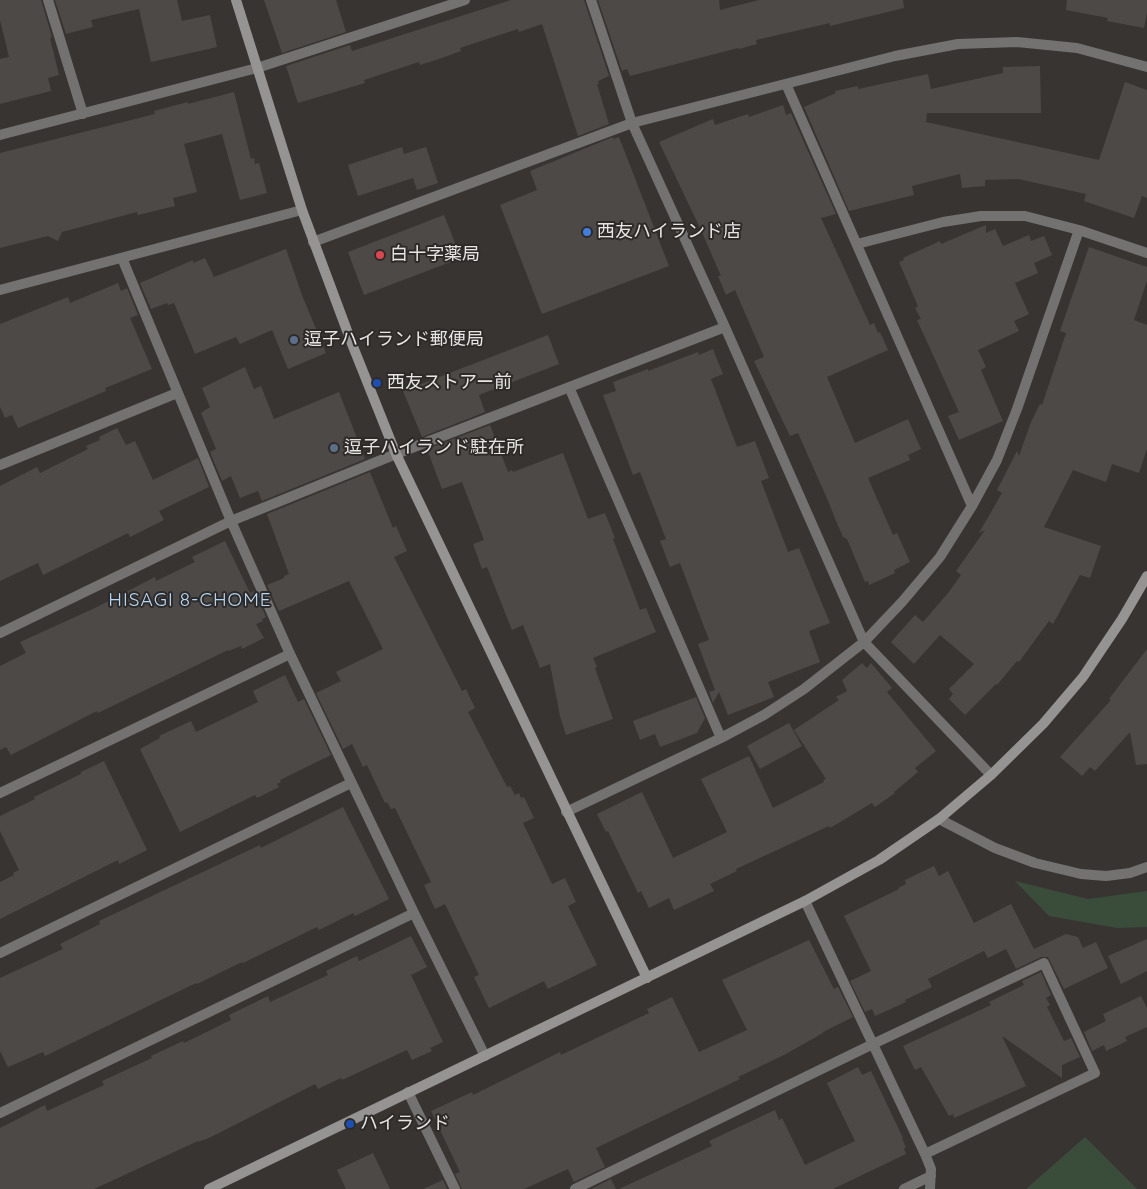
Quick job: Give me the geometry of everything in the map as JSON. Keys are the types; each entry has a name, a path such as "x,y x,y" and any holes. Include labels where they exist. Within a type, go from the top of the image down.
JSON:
{"street":[{"path":"48,0 83,114"},
{"path":"236,0 313,242 396,454 647,978"},
{"path":"0,135 257,68 431,5 465,0"},
{"path":"591,0 632,123 725,327 864,642 991,775"},
{"path":"313,242 632,123 895,56 958,44 1017,42 1077,48 1147,68"},
{"path":"786,84 972,506"},
{"path":"0,290 302,210"},
{"path":"857,244 943,222 981,216 1025,216 1079,230 1147,253"},
{"path":"566,812 721,738 764,715 804,690 864,642 902,602 940,557 972,506 997,460 1017,409 1079,230"},
{"path":"122,258 231,521 290,654 485,1056"},
{"path":"0,633 231,521 396,454 725,327"},
{"path":"568,387 721,738"},
{"path":"0,465 177,393"},
{"path":"209,1189 805,901 879,860 939,819 991,775 1043,724 1083,677 1122,619 1147,576"},
{"path":"0,793 290,654"},
{"path":"0,953 351,783"},
{"path":"939,819 995,848 1035,863 1081,874 1106,876 1130,873 1147,867"},
{"path":"805,901 925,1154 931,1169 930,1189"},
{"path":"0,1113 414,913"},
{"path":"574,1189 1044,963 1095,1073 925,1154"},
{"path":"408,1092 455,1189"},
{"path":"904,1189 931,1176"}],"green space":[{"path":"1015,881 1088,899 1147,891 1147,927 1117,928 1049,916"},
{"path":"1085,1137 1137,1189 1026,1189"}],"building":[{"path":"0,0 41,0 52,37 50,38 59,75 48,78 51,91 0,104 0,59 9,57 0,20"},
{"path":"55,0 177,0 182,21 210,15 217,47 151,62 139,9 91,20 93,27 66,34"},
{"path":"264,0 336,0 346,32 282,53"},
{"path":"511,0 584,0 609,76 598,81 599,84 597,84 609,124 578,136 542,24 519,32 518,29 460,48 461,51 439,59 420,65 419,62 364,80 365,83 298,103 286,66 350,45 352,51"},
{"path":"598,0 719,0 720,10 759,0 903,0 904,8 830,26 830,23 756,40 757,44 630,76 627,69 622,71"},
{"path":"1067,0 1147,0 1144,28 1107,21 1108,18 1066,10"},
{"path":"1040,66 1041,113 927,113 926,122 1099,160 1125,82 1147,90 1147,198 1142,196 1134,218 1084,201 1086,194 1018,179 985,180 985,186 962,188 960,174 912,186 914,195 849,211 804,107 836,93 835,91 858,86 858,89 928,74 931,89 1003,73 1003,67"},
{"path":"234,92 251,159 254,158 255,164 259,163 267,193 240,200 222,134 184,144 197,192 173,198 175,206 138,215 137,212 62,232 58,241 48,236 0,248 0,153 155,114 154,111 188,102 188,104"},
{"path":"783,105 786,115 791,113 836,214 821,218 870,325 874,323 888,350 827,377 855,443 908,419 921,449 908,455 910,460 868,478 893,535 897,533 910,562 894,570 895,573 869,585 868,581 865,582 847,539 843,537 798,433 790,436 754,361 764,357 735,290 726,295 718,276 721,276 701,230 659,142 713,119 715,125 748,114 749,117"},
{"path":"613,137 613,139 619,137 669,266 542,314 500,205 537,190 530,171"},
{"path":"402,147 404,154 426,147 438,183 417,190 413,178 358,196 348,165"},
{"path":"444,215 461,258 364,295 348,252"},
{"path":"986,225 986,233 995,229 1003,246 1029,235 1031,241 1044,236 1052,255 1034,263 1038,273 1015,283 1029,314 1014,321 1019,331 978,350 986,367 981,370 1003,421 959,440 948,416 959,412 917,320 921,319 915,308 918,306 899,262 904,260 903,258 940,241 941,244"},
{"path":"1089,247 1147,267 1147,281 1134,320 1147,325 1147,449 1139,473 1112,464 1106,482 1073,470 1044,527 1101,546 1090,578 1080,575 1053,624 1049,621 1019,662 1017,661 997,685 965,715 949,699 953,694 949,689 974,664 940,635 914,664 891,642 915,615 923,622 948,593 961,575 956,571 985,530 979,533 1002,493 997,490 1017,451 1019,456 1031,422 1040,404 1042,405 1066,333 1060,331"},
{"path":"286,249 302,295 326,353 288,369 272,330 240,344 236,337 195,354 174,303 168,305 167,303 151,309 140,283 193,260 193,263 205,258 214,277"},
{"path":"118,283 121,291 127,288 138,315 130,318 152,369 105,388 106,391 18,428 12,415 5,418 0,407 0,324 68,297 70,303"},
{"path":"548,335 559,364 479,395 485,412 422,437 403,391"},
{"path":"713,349 723,374 711,379 737,447 755,441 769,478 761,481 788,552 799,548 830,623 809,631 820,662 768,682 774,697 728,715 719,692 713,703 709,692 715,690 698,644 709,640 680,563 670,567 660,541 666,539 640,472 633,475 603,395 616,391 613,382 698,352 699,355"},
{"path":"245,367 254,389 261,386 274,419 339,392 365,459 262,501 258,491 240,498 231,476 222,481 210,452 216,449 201,413 210,407 202,388"},
{"path":"490,425 508,472 512,470 513,472 563,453 588,519 605,513 640,610 646,608 656,632 593,658 613,719 566,735 560,716 550,664 540,668 523,625 512,630 487,567 482,569 473,544 484,540 462,482 442,489 427,449"},
{"path":"117,428 126,445 135,441 153,480 198,458 209,487 159,511 164,520 130,537 128,533 43,575 38,563 0,581 0,486 37,467 40,473 88,449 86,446 100,440 99,437"},
{"path":"370,472 393,528 396,526 407,551 394,557 462,691 466,689 475,708 468,712 507,787 510,786 515,795 519,793 521,798 524,797 534,818 523,823 552,884 565,878 576,902 568,906 597,965 548,989 544,981 489,1008 474,977 479,975 445,904 435,909 424,885 431,882 395,808 391,809 387,802 385,803 367,765 363,767 352,744 343,749 316,693 341,681 336,672 383,649 349,581 279,611 267,585 289,574 267,514"},
{"path":"225,541 250,593 254,591 266,617 262,619 263,621 256,624 264,638 242,649 241,646 228,650 98,713 97,711 11,755 6,747 0,750 0,666 26,653 20,642 95,608 155,577 156,581 195,562 192,557"},
{"path":"1147,649 1147,764 1136,765 1130,732 1095,771 1090,767 1082,776 1060,757 1111,700 1109,699"},
{"path":"862,663 867,668 871,663 892,688 887,692 936,751 915,768 918,772 895,793 875,807 872,803 830,828 829,826 736,869 737,871 710,884 714,891 674,910 669,898 649,908 641,891 638,893 608,831 606,832 597,814 642,792 673,858 727,832 701,779 749,756 773,808 824,782 823,780 826,779 794,730 839,700 836,697 847,691 842,680"},
{"path":"285,675 298,702 304,699 331,755 280,780 281,782 277,784 279,787 257,798 255,795 180,832 140,749 160,738 159,736 191,721 196,732 258,702 253,691"},
{"path":"696,697 705,718 697,733 660,747 655,734 640,740 633,721"},
{"path":"789,723 802,746 760,769 747,746"},
{"path":"104,761 147,850 119,864 118,860 0,919 0,882 14,875 13,873 19,870 0,831 0,816"},
{"path":"343,807 389,899 355,916 353,913 319,930 317,927 45,1056 43,1052 8,1067 0,1051 0,978 63,949 60,944 100,924 99,921 260,845 261,848"},
{"path":"934,866 939,876 948,871 974,923 1011,904 1034,949 1066,934 1078,937 1083,948 1096,942 1108,968 1064,989 1048,957 1041,957 1016,969 1006,949 988,958 984,951 928,979 932,987 905,1000 906,1002 875,1016 872,1009 865,1012 850,981 871,971 844,916 899,889 906,884 905,880"},
{"path":"411,936 427,967 411,975 443,1042 430,1048 432,1051 412,1060 407,1050 318,1089 315,1084 209,1138 198,1141 94,1189 0,1189 0,1128 45,1105 47,1111 104,1085 102,1081 152,1058 151,1056 183,1041 184,1043 231,1020 229,1015 268,996 270,1002 328,975 326,971 357,956 359,961"},
{"path":"1147,939 1147,971 1121,984 1108,956"},
{"path":"809,940 834,989 838,987 853,1017 784,1055 738,1077 740,1079 596,1148 605,1167 574,1182 568,1169 524,1189 462,1189 455,1174 460,1172 431,1111 472,1092 473,1095 560,1052 561,1055 649,1013 647,1009 672,997 699,1052 747,1030 722,980"},
{"path":"1041,972 1051,995 1046,998 1050,1005 1047,1007 1064,1041 1071,1038 1080,1057 1062,1065 1062,1078 1002,1036 1026,1086 954,1118 953,1114 949,1116 921,1067 915,1070 903,1046 991,1005 989,1002 1024,985 1022,981"},
{"path":"1141,996 1147,1008 1147,1027 1125,1037 1127,1041 1106,1051 1104,1045 1092,1051 1084,1032 1106,1021 1103,1014"},
{"path":"858,1067 862,1075 871,1071 903,1138 906,1154 833,1189 619,1189 712,1146 709,1141 775,1110 779,1120 782,1118 805,1165 855,1141 827,1083"},
{"path":"373,1153 390,1189 346,1189 337,1170"},
{"path":"611,1179 616,1189 591,1189"},
{"path":"443,1180 447,1189 423,1189"}],"place":[{"name":"西友ハイランド店","path":"587,232"},
{"name":"白十字薬局","path":"380,255"},
{"name":"逗子ハイランド郵便局","path":"294,340"},
{"name":"西友ストアー前","path":"377,383"},
{"name":"逗子ハイランド駐在所","path":"334,448"},
{"name":"ハイランド","path":"350,1124"}],"district":[{"name":"HISAGI 8-CHOME","path":"190,600"}]}
